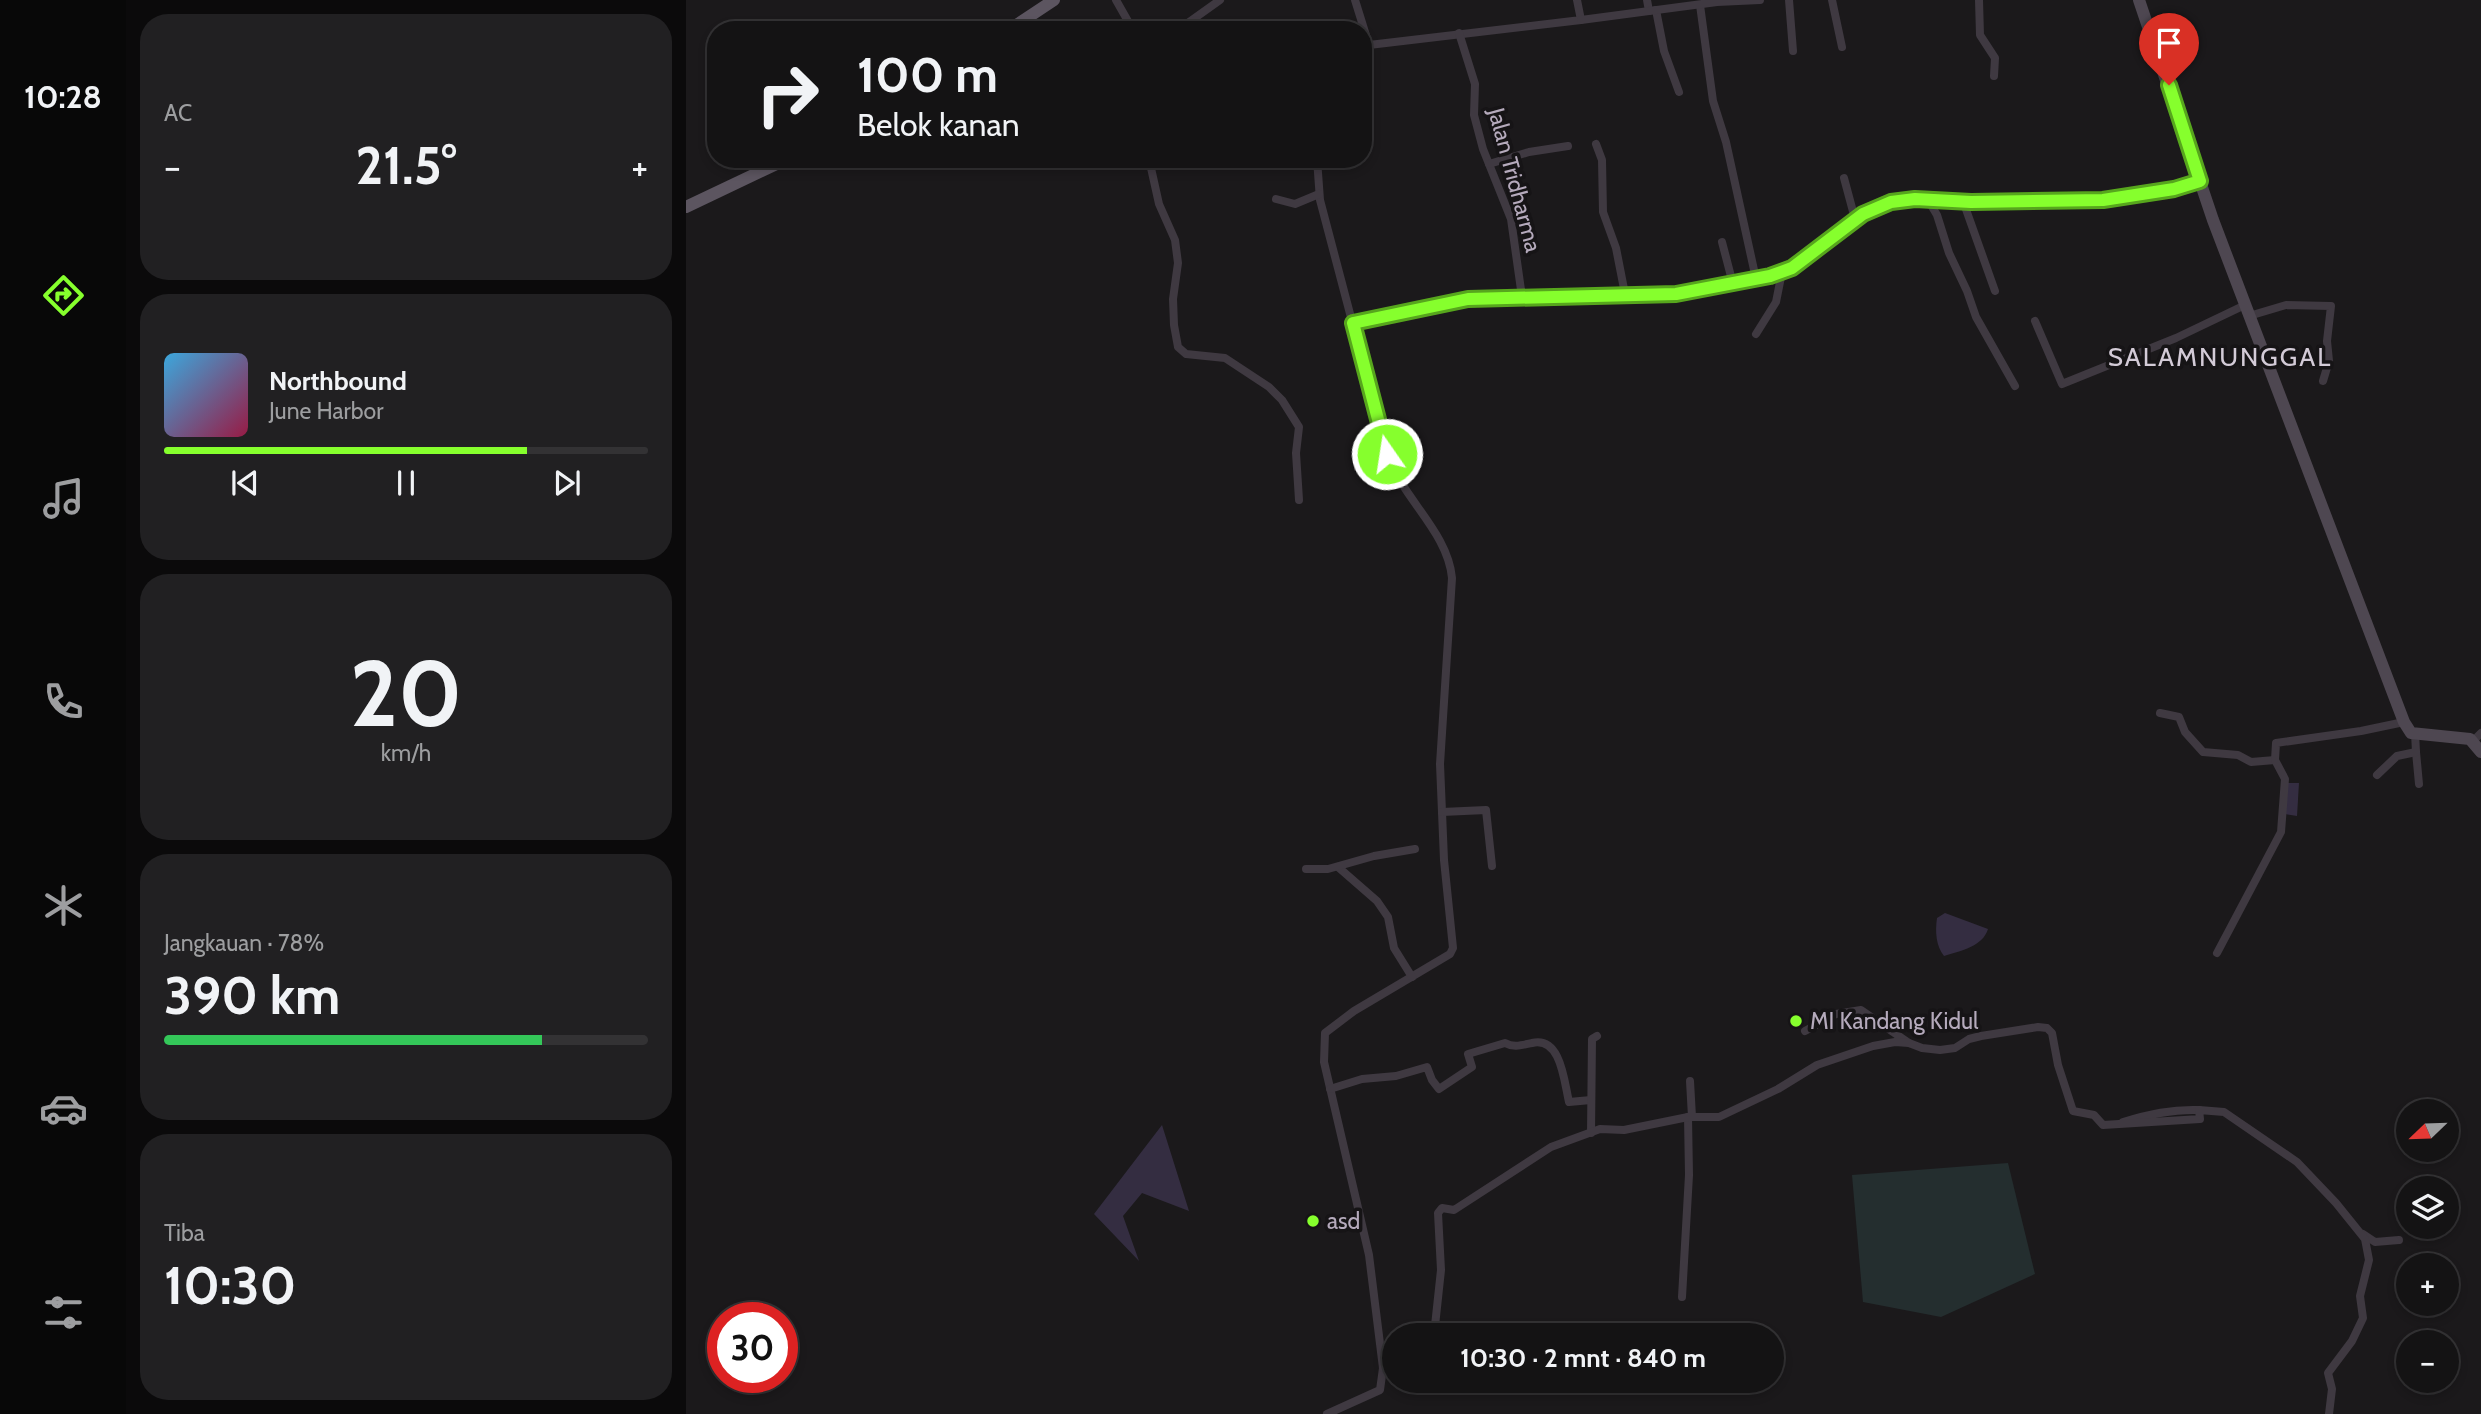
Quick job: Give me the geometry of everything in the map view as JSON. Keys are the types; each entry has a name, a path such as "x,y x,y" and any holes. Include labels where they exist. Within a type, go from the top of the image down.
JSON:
{"main road":[{"path":"1022,21 1054,0"},
{"path":"686,207 768,168"}],"street":[{"path":"1116,0 1128,21"},
{"path":"1191,21 1220,0"},
{"path":"1355,0 1360,21"},
{"path":"1577,0 1581,20"},
{"path":"1647,0 1679,92"},
{"path":"1372,45 1760,0"},
{"path":"1789,0 1793,51"},
{"path":"1832,0 1842,47"},
{"path":"1979,0 1980,35 1995,58 1994,76"},
{"path":"2139,0 2247,310 2404,722 2409,731 2415,733 2465,738 2478,742"},
{"path":"1700,5 1713,101 1727,142 1756,279"},
{"name":"Jalan Tridharma","path":"1459,33 1475,84 1474,115 1489,164 1511,219 1522,297"},
{"path":"1596,144 1602,160 1603,212 1614,243 1625,294"},
{"path":"1489,164 1530,152 1568,146"},
{"path":"1151,168 1158,204 1175,240 1178,263 1173,299 1178,347 1186,354 1225,358 1269,387 1282,400 1298,428 1296,453 1299,500"},
{"path":"1318,168 1319,194 1392,468 1444,547 1451,567 1441,753 1444,860 1453,948 1450,954 1354,1011 1325,1033 1324,1062 1369,1255 1382,1360"},
{"path":"1844,178 1855,219"},
{"path":"1353,323 1445,302 1522,297 1676,294 1756,279 1782,272 1799,263 1855,219 1884,204 1903,200 2103,200 2174,189 2200,181"},
{"path":"1276,199 1295,204 1319,194"},
{"path":"1927,200 1937,215 1948,253 1967,291 1976,317 2015,386"},
{"path":"1963,201 1995,291"},
{"path":"1722,242 1733,284"},
{"path":"1756,334 1776,302 1782,272"},
{"path":"2035,321 2062,384 2247,310 2286,305 2331,306 2327,341 2329,361 2323,381"},
{"path":"2160,713 2179,717 2185,732 2203,752 2238,755 2251,762 2275,760"},
{"path":"2217,953 2281,832 2285,779 2275,760 2277,742 2361,731 2404,722"},
{"path":"2415,733 2419,783"},
{"path":"2378,775 2397,756 2416,752"},
{"path":"1442,813 1486,810 1492,866"},
{"path":"1306,869 1338,867 1374,856 1415,849"},
{"path":"1338,867 1377,901 1388,917 1394,948 1412,977"},
{"path":"1805,1031 1836,1014 1861,1010 1909,1043 1940,1050 1955,1048 1981,1035 2047,1028 2052,1032 2058,1065 2073,1111 2094,1115 2103,1125 2200,1119 2199,1110 2224,1112 2297,1162 2360,1232 2368,1247 2369,1260 2360,1296 2363,1318 2353,1341 2328,1373 2332,1389 2329,1414"},
{"path":"1591,1133 1592,1039 1597,1036"},
{"path":"1330,1089 1362,1079 1396,1076 1427,1067 1438,1089 1472,1067 1468,1054 1505,1043 1511,1047 1539,1041 1547,1043 1558,1057 1569,1102 1591,1100"},
{"path":"1435,1323 1441,1270 1438,1213 1442,1208 1454,1210 1551,1147 1600,1129 1637,1128 1690,1117 1713,1118 1730,1113 1830,1060 1873,1046 1895,1042 1909,1043"},
{"path":"1682,1297 1689,1175 1689,1082"},
{"path":"2360,1232 2375,1242 2399,1240"},
{"path":"1327,1414 1380,1390 1382,1375"}],"shaded area":[{"path":"2288,783 2299,783 2297,816 2285,814"},
{"path":"1945,913 1988,929 1981,940 1970,947 1944,956 1938,943 1936,928 1937,918"},
{"path":"1162,1125 1189,1211 1142,1193 1123,1216 1139,1261 1094,1214"},
{"path":"2008,1163 2035,1274 1941,1317 1863,1302 1852,1175"}],"place":[{"name":"MI Kandang Kidul","path":"1796,1021"},
{"name":"asd","path":"1313,1221"}],"district":[{"name":"SALAMNUNGGAL","path":"2220,357"}],"route":[{"path":"1387,454 1353,323 1468,299 1676,294 1770,276 1792,268 1851,222 1876,207 1891,202 1915,199 1971,202 2103,200 2174,189 2200,181 2169,85"}]}
